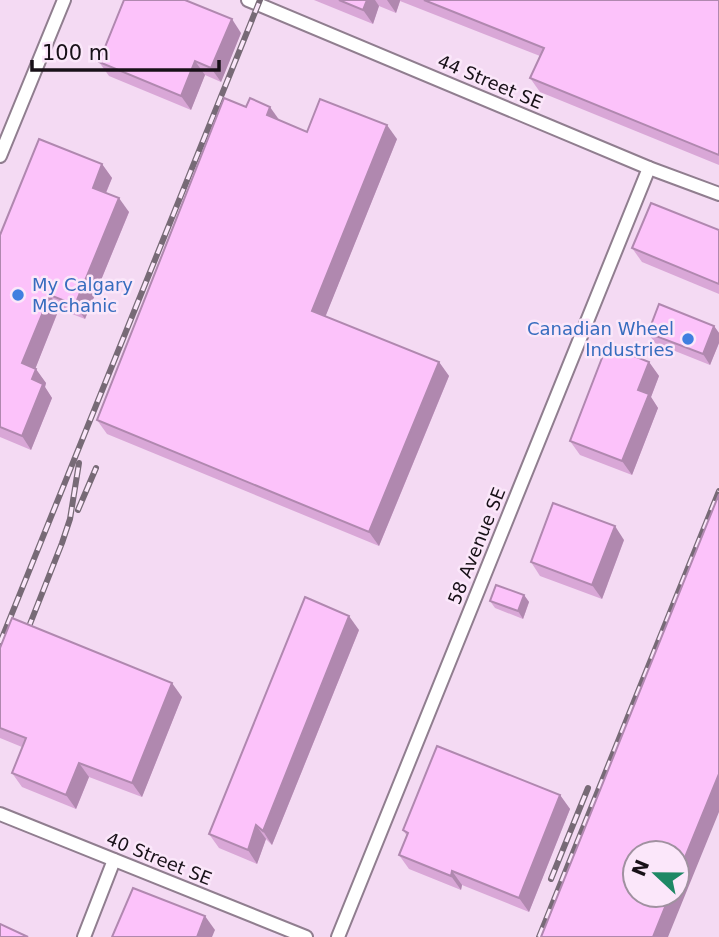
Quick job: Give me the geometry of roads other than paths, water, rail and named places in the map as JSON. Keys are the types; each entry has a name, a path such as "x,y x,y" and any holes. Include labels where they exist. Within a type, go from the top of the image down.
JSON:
{"street":[{"path":"0,156 64,0"},
{"name":"44 Street SE","path":"248,0 649,168 719,194"},
{"name":"58 Avenue SE","path":"338,937 649,168"},
{"name":"40 Street SE","path":"0,814 306,937"},
{"path":"84,937 114,860"}],"railway":[{"path":"0,643 260,0"},
{"path":"28,629 70,519 79,463"},
{"path":"78,510 96,468"},
{"path":"539,937 719,491"},
{"path":"551,879 588,788"}],"place":[{"name":"My Calgary Mechanic","path":"18,295"},
{"name":"Canadian Wheel Industries","path":"688,339"}]}
